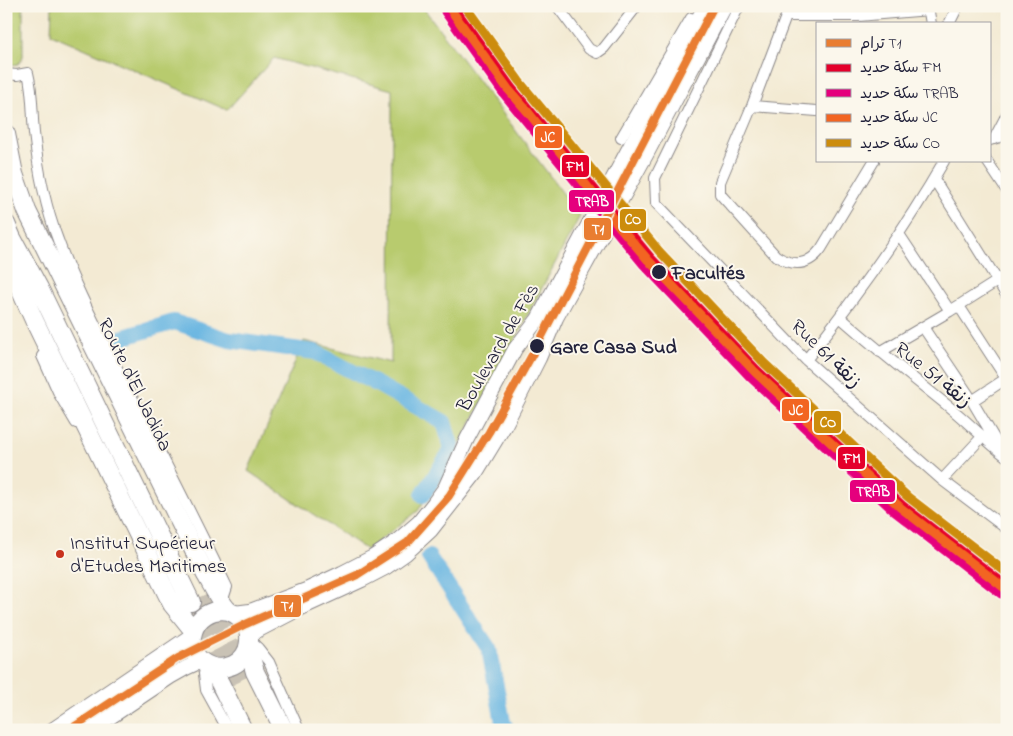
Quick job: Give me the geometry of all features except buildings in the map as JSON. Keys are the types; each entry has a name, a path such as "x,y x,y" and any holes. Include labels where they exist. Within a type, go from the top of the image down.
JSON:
{"highway":[{"name":"Route d'El Jadida","path":"6,134 14,174 27,211 206,575 216,605"},
{"name":"Route d'El Jadida","path":"6,185 27,233 216,605"},
{"name":"Route d'El Jadida","path":"6,224 39,288 216,605 246,624 255,672 284,730"},
{"path":"6,258 34,320 167,594 192,633"},
{"path":"39,288 51,328 69,373 157,547 165,568 167,594"},
{"path":"216,605 218,610 207,613 198,620 192,633 192,642 194,650 220,683 243,730"},
{"path":"206,664 215,668 226,668 236,664 244,656 249,641"},
{"path":"254,730 240,681 273,730"}],"street":[{"path":"558,6 589,49 597,53 604,48 637,6"},
{"path":"621,138 700,6"},
{"name":"Boulevard de Fès","path":"216,605 250,611 306,590 373,558 397,541 418,522 434,503 445,488 467,439 515,350 538,318 705,6"},
{"name":"Boulevard de Fès","path":"249,641 299,609 385,568 431,530 466,486 489,453 509,417 539,358 556,318 656,137 725,6"},
{"name":"Rue 61 زنقة","path":"739,6 655,178 656,203 806,360 942,480 1007,529"},
{"path":"949,22 958,6"},
{"path":"873,162 821,249 804,263 794,264 785,262 776,256 720,194 720,182 789,11 858,16 928,8 930,22"},
{"path":"6,74 28,73 31,82 38,164 58,241 84,303 203,536 227,587 216,605"},
{"path":"752,106 816,111"},
{"path":"991,140 1007,114"},
{"path":"991,140 1007,135"},
{"path":"806,360 840,317 899,234 943,162"},
{"path":"988,162 1007,191"},
{"path":"934,179 1007,296"},
{"path":"899,234 1006,379 972,401"},
{"path":"6,273 60,396 80,429 104,462"},
{"path":"880,352 1007,275"},
{"name":"Rue 51 زنقة","path":"840,317 1005,455"},
{"path":"923,327 1005,455"},
{"path":"942,480 982,437"},
{"path":"52,730 192,633"},
{"path":"249,641 258,648 269,662 300,730"},
{"path":"91,730 170,677 186,668 206,664 204,674 206,690 228,730"}],"green space":[{"path":"6,6 23,6 23,56 19,63 14,65 6,62"},
{"path":"52,6 422,6 580,216 459,446 418,511 367,550 248,471 304,341 391,363 392,90 274,58 227,110 51,34"}],"waterway":[{"path":"121,338 174,322 229,340 315,352 444,422 452,449 423,495"},
{"path":"429,557 489,649 503,722 507,730"}],"tunnel":[{"path":"206,594 247,677"},
{"path":"191,602 233,685"}],"tram line":[{"name":"T1","path":"69,730 178,658 246,624 357,575 408,542 449,496 489,432 537,346 714,6"}],"rail line":[{"name":"JC","path":"448,6 508,89 619,226 648,260 755,372 901,508 1007,590"},
{"name":"FM","path":"453,6 511,87 651,258 757,370 902,505 1007,586"},
{"name":"CO","path":"465,6 519,81 659,251 764,363 908,497 1007,573"},
{"name":"TRAB","path":"445,12 503,93 643,264 750,377 895,512 1001,594"}],"place":[{"name":"Facultés","path":"659,272"},
{"name":"Gare Casa Sud","path":"537,346"},
{"name":"Institut Supérieur d'Etudes Maritimes","path":"60,554"}]}
